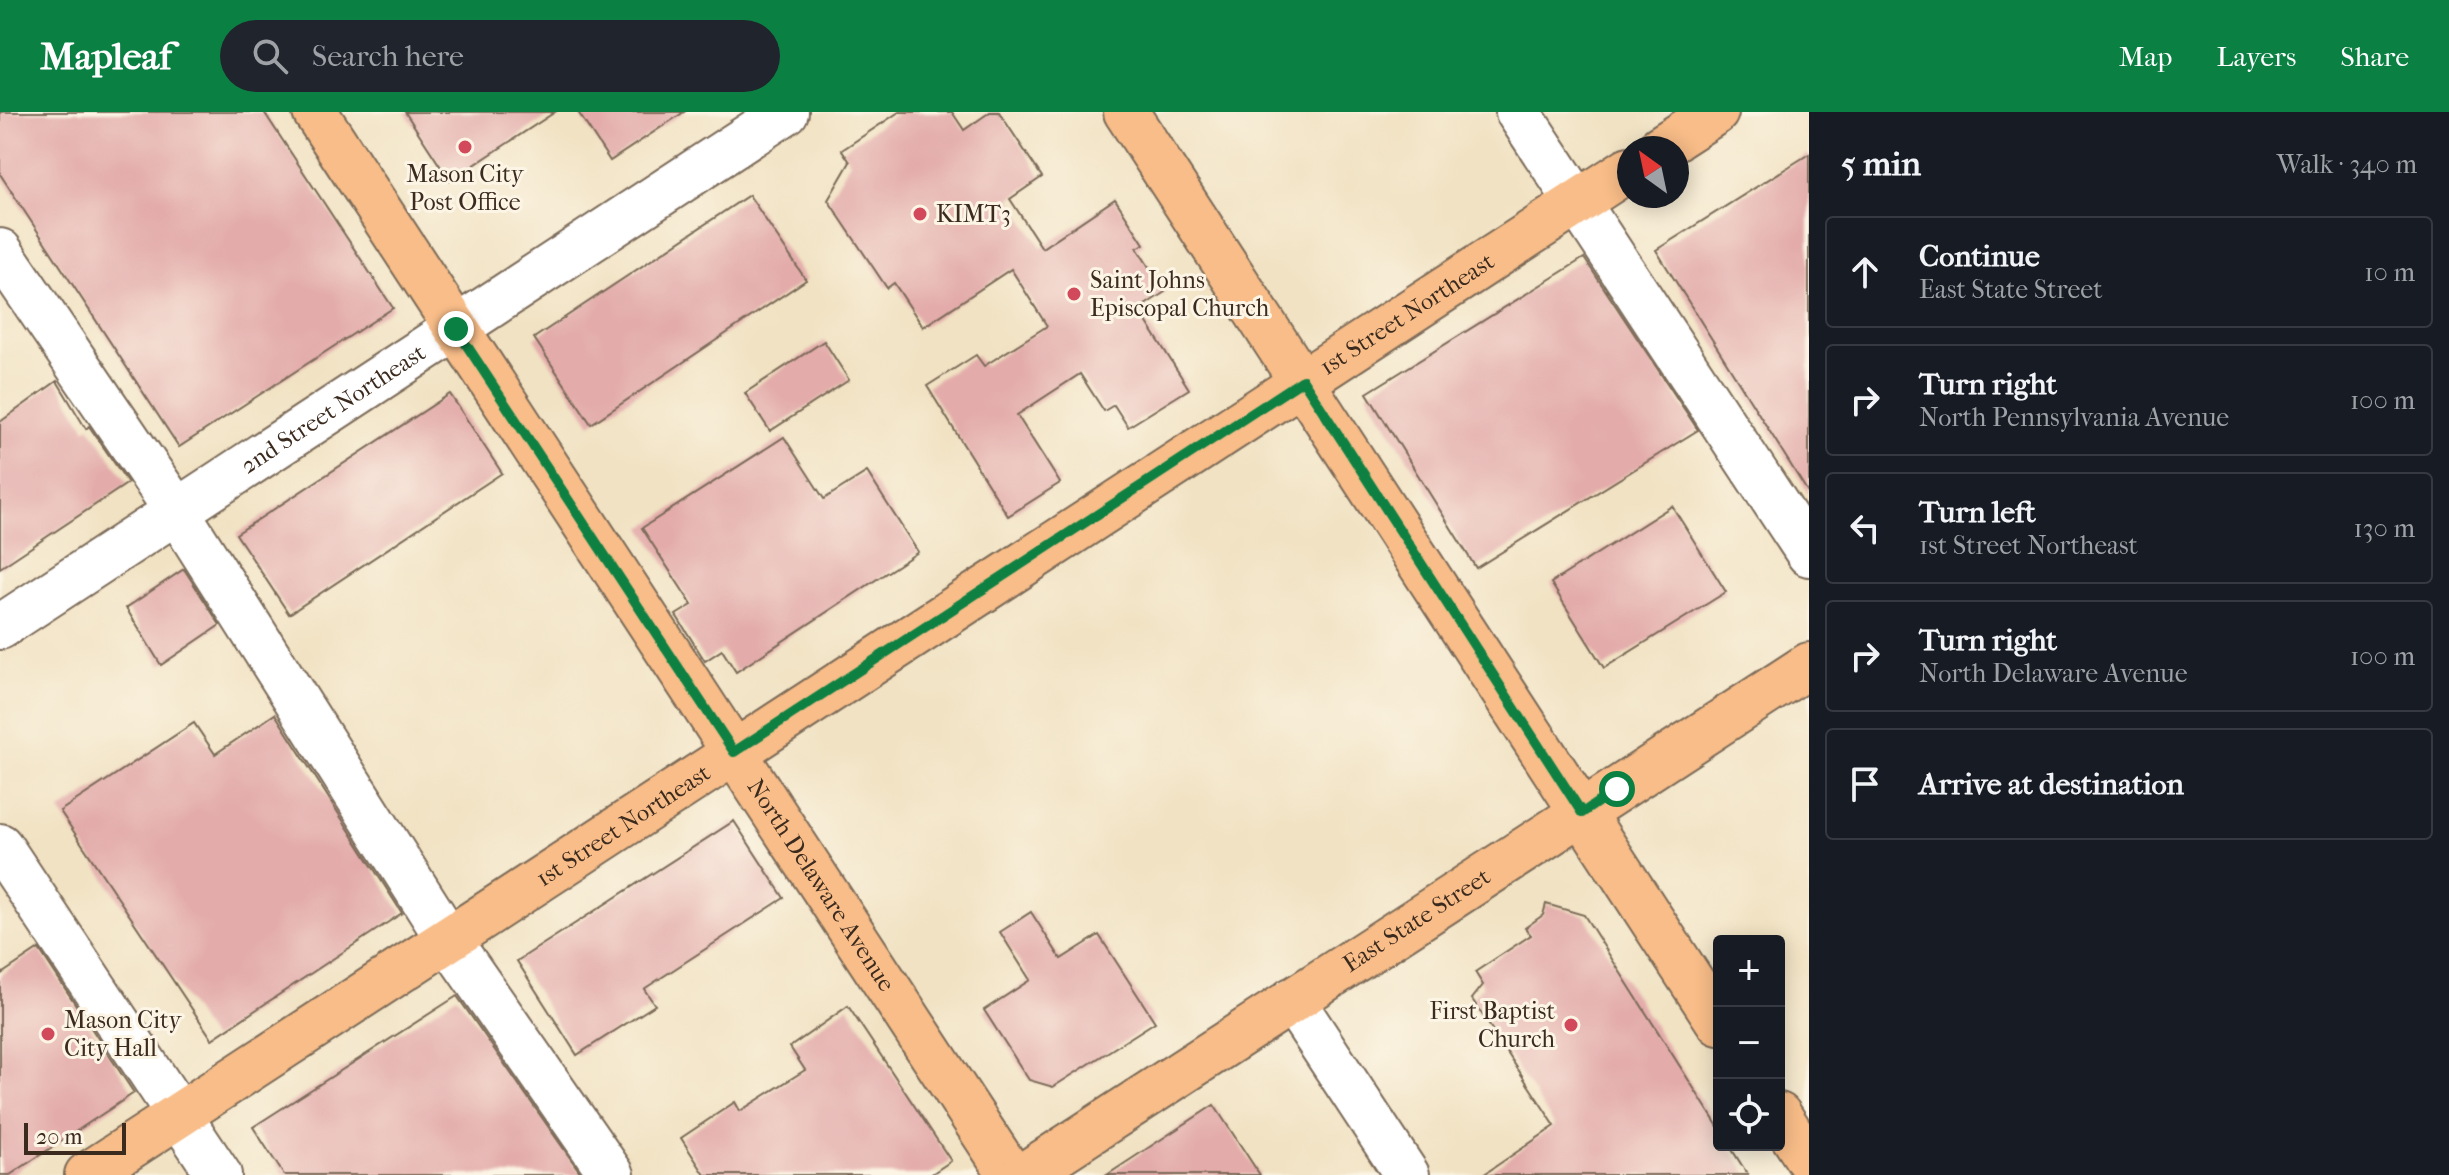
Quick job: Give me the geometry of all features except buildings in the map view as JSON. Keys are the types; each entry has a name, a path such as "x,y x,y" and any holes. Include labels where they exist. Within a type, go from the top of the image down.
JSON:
{"main road":[{"name":"North Delaware Avenue","path":"315,112 1011,1175"},
{"path":"1126,112 1713,1014"},
{"path":"1679,136 1716,112"},
{"name":"1st Street Northeast","path":"110,1169 178,1115 1617,177"},
{"name":"East State Street","path":"1024,1175 1809,665"},
{"path":"1785,1124 1809,1161"}],"street":[{"name":"2nd Street Northeast","path":"0,627 786,112"},
{"path":"1518,112 1809,554"},
{"path":"0,251 176,510 448,939 612,1175"},
{"path":"0,846 219,1175"},
{"path":"1292,1000 1407,1175"}],"place":[{"name":"Mason City Post Office","path":"465,147"},
{"name":"KIMT3","path":"920,214"},
{"name":"Saint Johns Episcopal Church","path":"1074,294"},
{"name":"First Baptist Church","path":"1571,1025"},
{"name":"Mason City City Hall","path":"48,1034"}],"route":[{"path":"456,329 734,752 1303,380 1582,813 1617,789"}]}
